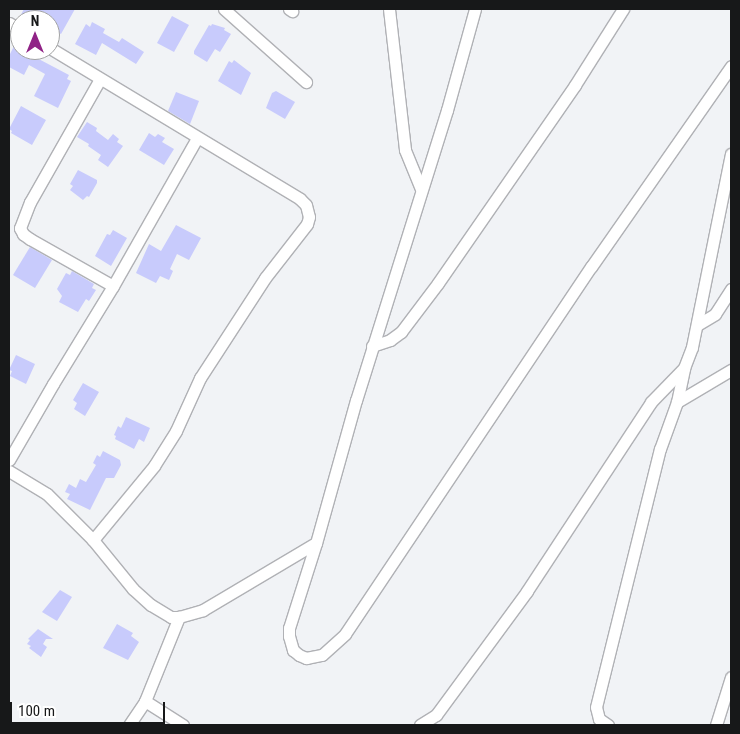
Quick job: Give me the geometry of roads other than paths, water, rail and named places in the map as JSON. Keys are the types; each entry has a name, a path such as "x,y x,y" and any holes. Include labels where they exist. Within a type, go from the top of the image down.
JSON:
{"street":[{"path":"224,9 306,82"},
{"path":"389,9 405,150 421,189"},
{"path":"475,9 446,110 372,346 338,460 316,543 289,628 293,650 306,658 322,655 345,634 591,267 731,66"},
{"path":"372,346 390,340 401,332 438,283 575,84 623,9"},
{"path":"60,54 300,199 306,205 309,217 307,224 265,278 200,378 176,431 154,466 93,540"},
{"path":"100,79 25,210 20,228 23,234 30,239 113,286"},
{"path":"9,460 113,286 197,138"},
{"path":"608,725 599,719 596,707 636,555 660,449 677,402 684,368 697,325 731,154"},
{"path":"697,325 704,323 715,314 731,289"},
{"path":"420,725 436,715 528,591 651,402 684,368"},
{"path":"677,402 731,370"},
{"path":"9,471 47,494 93,540 133,589 163,613 180,617 203,610 229,596 271,568 316,543"},
{"path":"129,725 145,701 180,617"},
{"path":"716,725 731,677"},
{"path":"145,701 183,725"}]}
